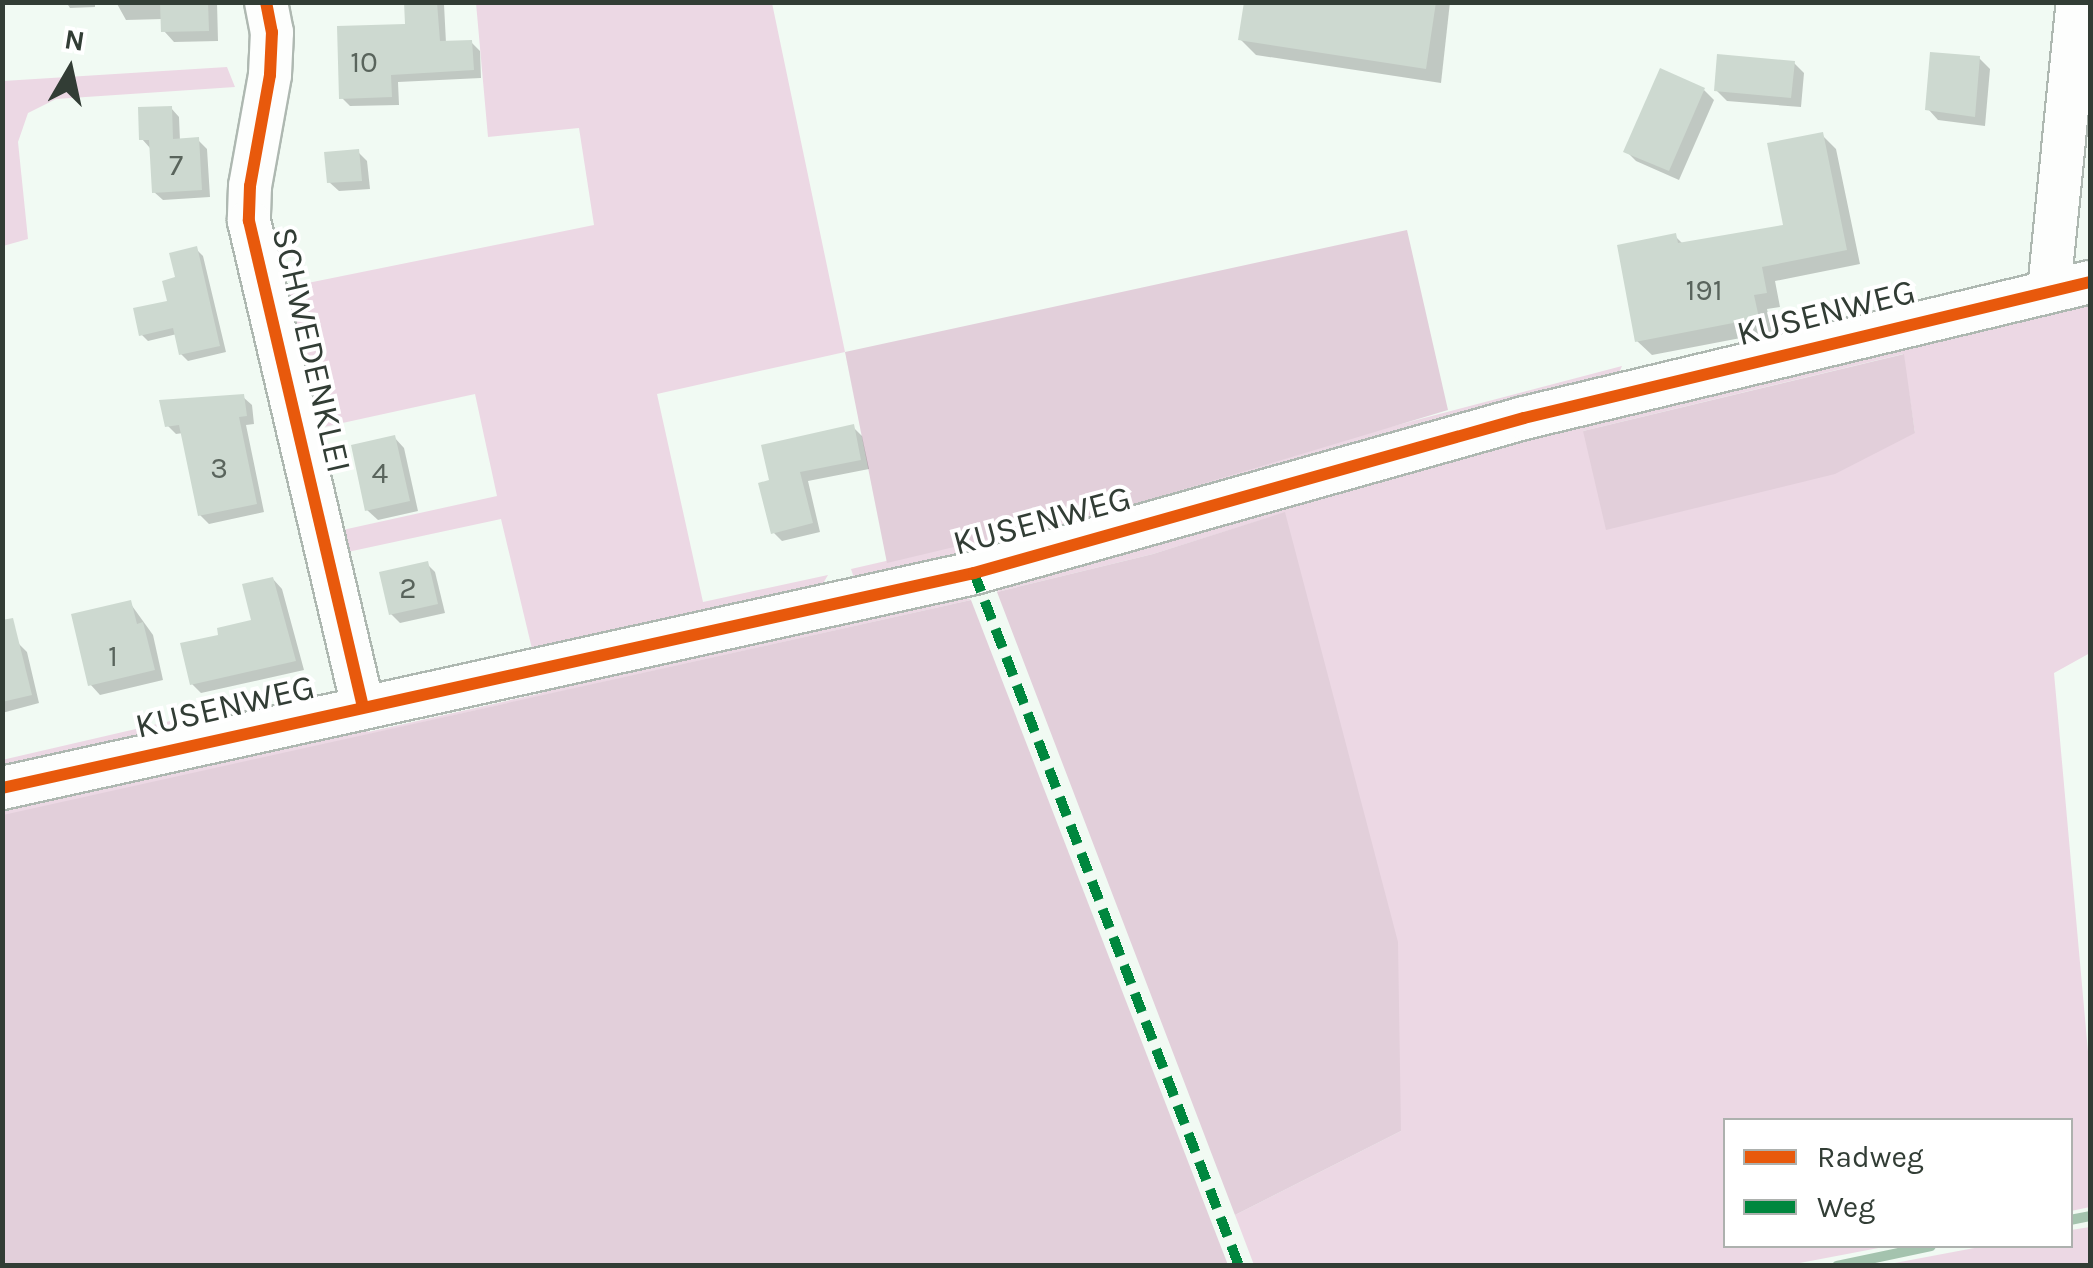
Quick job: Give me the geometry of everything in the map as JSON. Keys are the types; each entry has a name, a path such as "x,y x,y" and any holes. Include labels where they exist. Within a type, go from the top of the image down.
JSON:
{"street":[{"name":"SCHWEDENKLEI","path":"266,2 272,32 270,74 250,186 249,220 363,707"},
{"path":"2070,286 2078,2"},
{"name":"KUSENWEG","path":"2,788 974,573 1524,418 2070,286"}],"shaded area":[{"path":"476,3 772,3 845,352 657,394 703,602 828,575 818,592 533,653 501,519 343,553 338,531 497,496 475,394 315,429 283,288 594,225 579,128 488,137"},
{"path":"227,67 235,87 56,99 28,113 18,142 28,239 3,246 3,81"},
{"path":"1407,230 1448,410 1139,503 887,563 845,352"},
{"path":"2090,297 2090,653 2054,673 2090,1074 2090,1207 2073,1211 2073,1118 1723,1118 1723,1248 1878,1248 1784,1266 1254,1265 1235,1215 1401,1131 1284,513 1153,554 997,592 1000,585 1415,463","holes":["1903,354 1915,433 1583,432"]},
{"path":"1904,354 1915,433 1835,474 1606,530 1583,431"},
{"path":"1622,366 1616,380 1002,549 854,578 851,569 1139,503 1367,433"},
{"path":"1285,512 1398,942 1401,1131 1235,1215 997,592 1153,554"},
{"path":"965,595 971,600 3,816 2,803 365,724 368,732 542,693 540,681"},
{"path":"971,600 1228,1265 3,1265 3,815"},
{"path":"179,719 172,735 3,774 2,760"},
{"path":"2090,1227 2090,1265 1884,1265 1974,1248 2073,1248 2073,1230"}],"building":[{"path":"160,2 208,2 209,31 161,32"},
{"path":"404,2 437,2 440,41 472,40 474,70 391,75 392,97 339,99 337,26 405,24"},
{"path":"1244,2 1436,2 1426,69 1238,40"},
{"path":"1930,52 1980,56 1975,117 1925,110"},
{"path":"1717,54 1795,61 1791,98 1714,91"},
{"path":"1660,68 1705,88 1669,171 1623,152"},
{"path":"172,106 173,139 199,137 202,190 152,193 149,140 139,140 138,107"},
{"path":"1823,132 1847,250 1762,267 1767,293 1754,295 1759,318 1635,342 1617,245 1676,233 1678,243 1783,225 1767,143"},
{"path":"359,149 362,181 327,183 324,152"},
{"path":"197,246 220,346 179,355 173,328 139,336 133,308 167,301 162,281 175,277 169,253"},
{"path":"244,394 247,416 239,417 257,504 198,516 179,425 165,427 159,400"},
{"path":"854,424 861,460 800,472 813,523 771,534 758,483 769,480 761,445"},
{"path":"395,435 410,501 365,511 351,445"},
{"path":"428,561 438,604 389,615 379,572"},
{"path":"273,577 296,661 190,685 180,643 218,635 217,628 251,620 242,584"},
{"path":"131,600 137,624 143,622 155,670 88,686 71,614"},
{"path":"13,618 32,695 2,702 2,620"}],"waterway":[{"path":"2073,1219 2090,1216"},
{"path":"1837,1266 1922,1248"}],"marked path":[{"path":"974,573 1239,1266"}],"cycle path":[{"path":"266,2 272,32 270,75 250,186 249,221 363,707"},
{"path":"2,788 974,573 1524,418 2090,282"}]}
